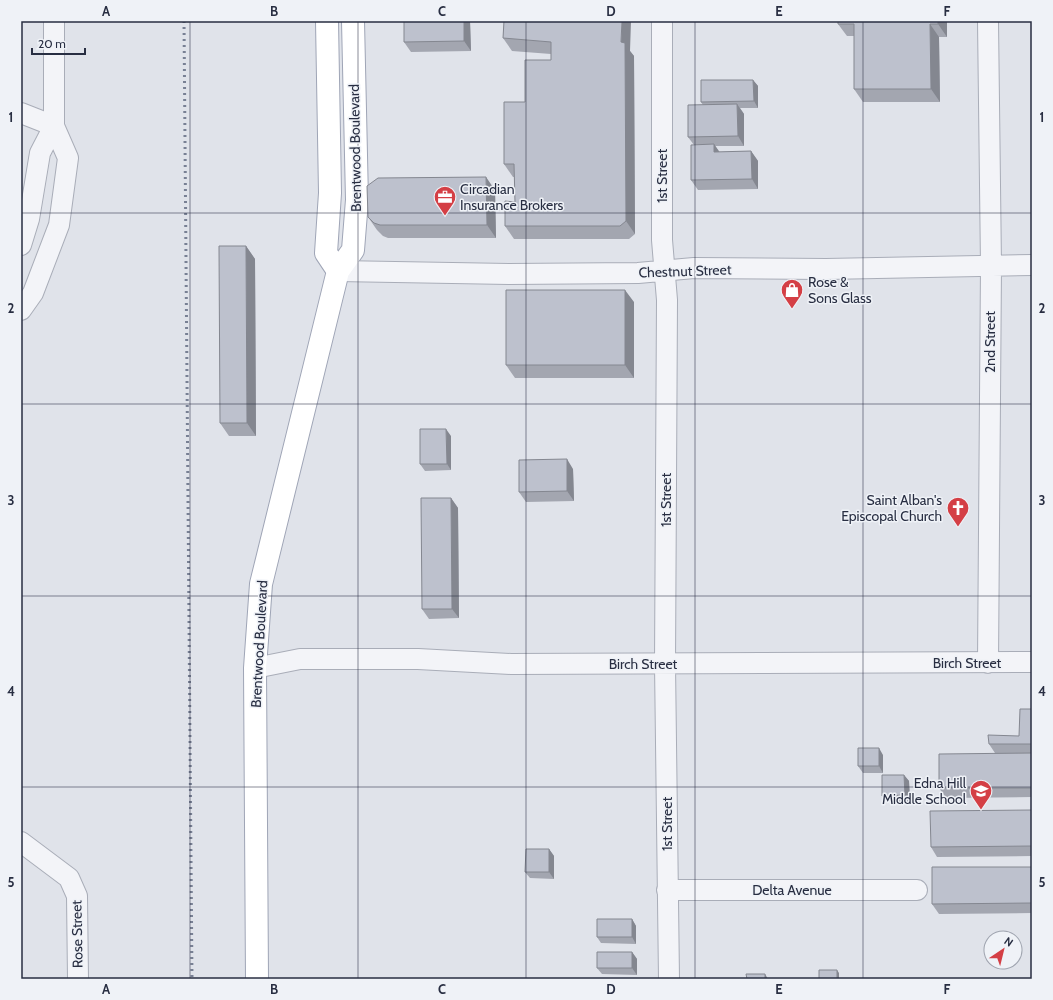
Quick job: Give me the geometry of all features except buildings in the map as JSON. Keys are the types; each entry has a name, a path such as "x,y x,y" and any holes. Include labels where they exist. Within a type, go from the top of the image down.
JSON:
{"main road":[{"name":"Brentwood Boulevard","path":"327,21 330,193 326,253 338,271"},
{"name":"Brentwood Boulevard","path":"257,979 255,668 261,584 338,271 353,250 356,207 353,21"}],"street":[{"path":"21,310 32,293 59,225 68,158 54,126 54,21"},
{"name":"1st Street","path":"662,21 662,240 667,300 665,664 669,979"},
{"name":"2nd Street","path":"988,21 991,266 988,663"},
{"path":"21,113 54,126"},
{"path":"21,245 29,219 40,152 54,126"},
{"name":"Chestnut Street","path":"338,271 509,274 638,273 694,268 826,269 1032,265"},
{"name":"Birch Street","path":"255,668 300,659 418,658 511,664 1032,662"},
{"name":"Rose Street","path":"21,842 69,878 77,896 78,979"},
{"name":"Delta Avenue","path":"667,890 917,890"}],"railway":[{"path":"184,21 192,979"}],"place":[{"name":"Circadian Insurance Brokers","path":"445,216"},
{"name":"Rose & Sons Glass","path":"792,310"},
{"name":"Saint Alban's Episcopal Church","path":"958,528"},
{"name":"Edna Hill Middle School","path":"981,810"}]}
